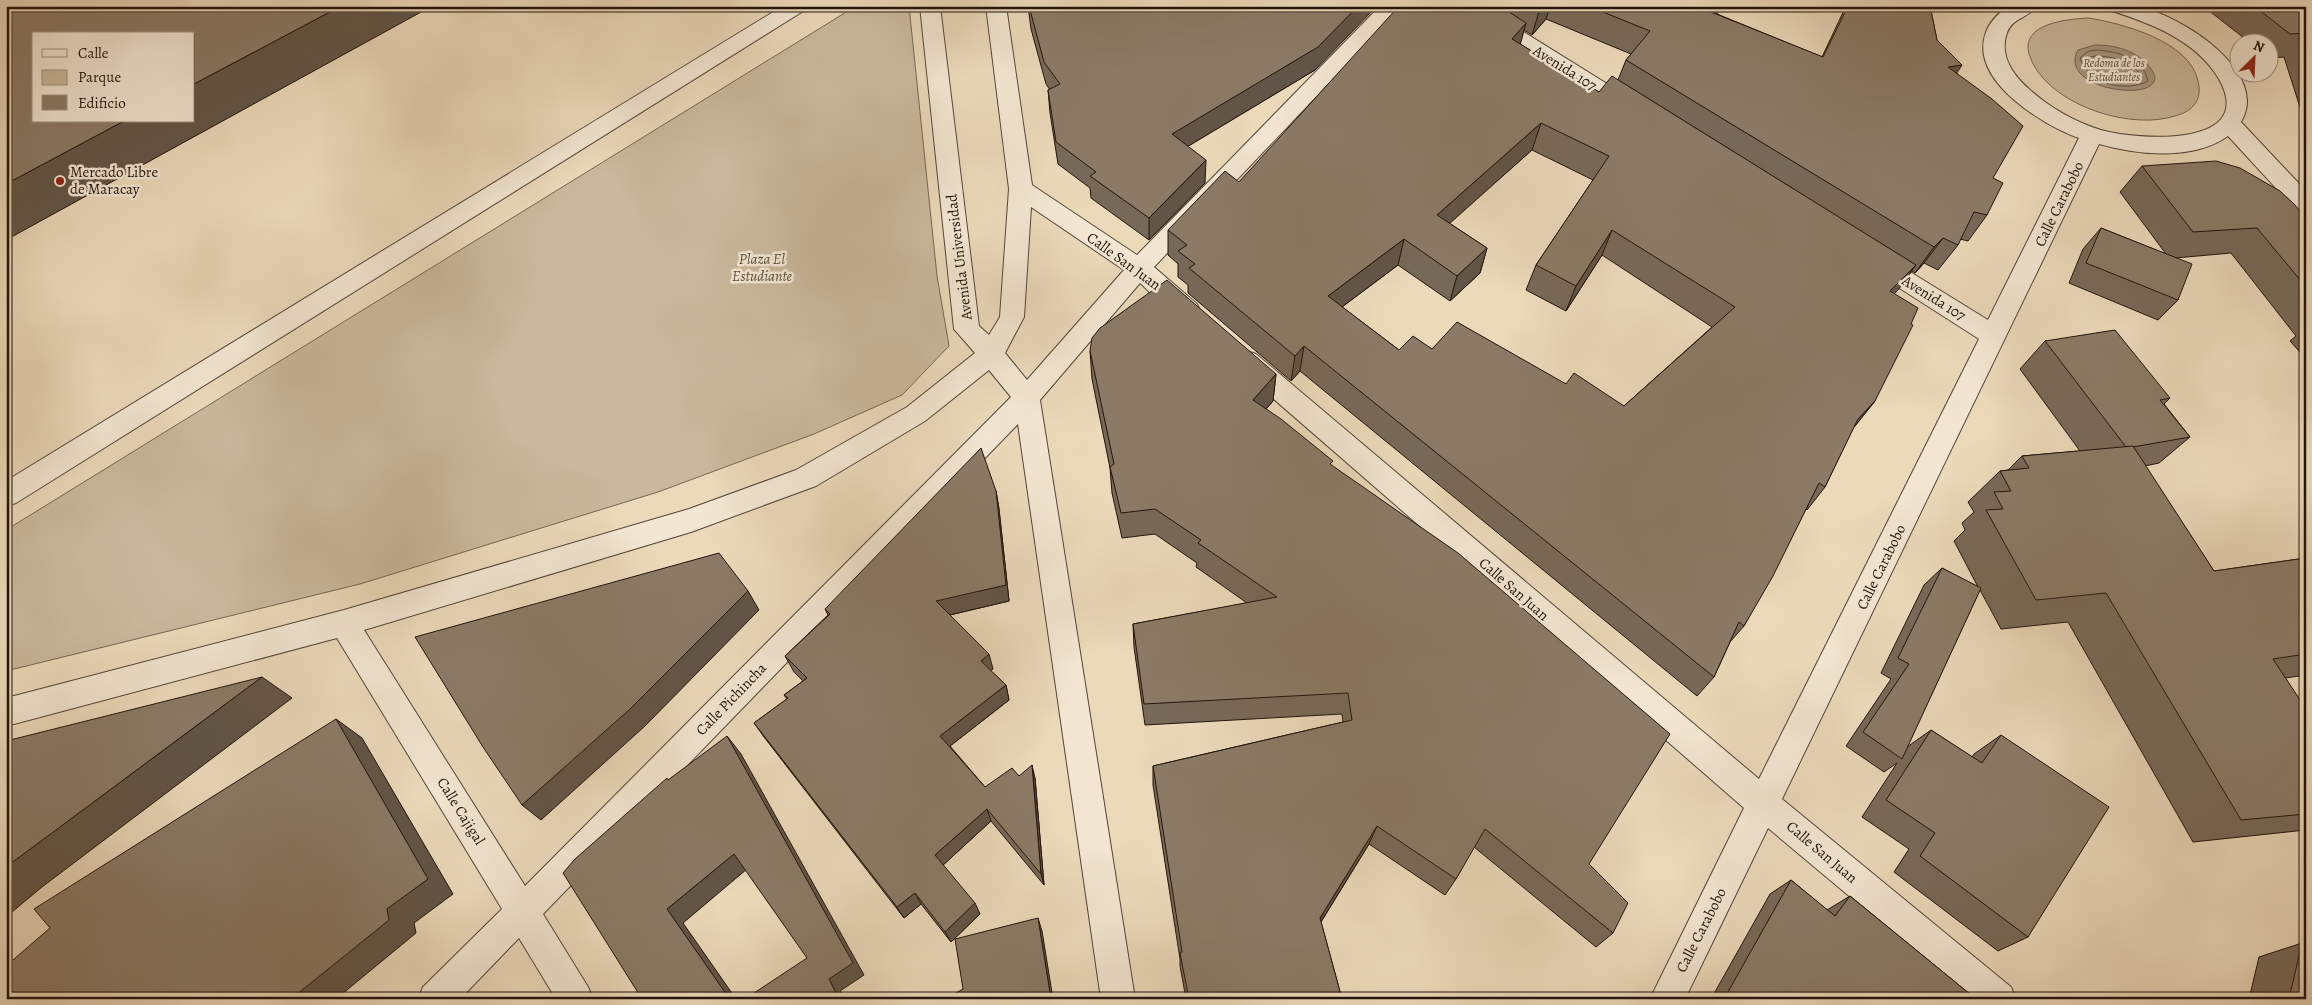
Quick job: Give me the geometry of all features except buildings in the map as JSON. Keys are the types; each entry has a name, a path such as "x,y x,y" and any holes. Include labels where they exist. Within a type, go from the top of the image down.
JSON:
{"street":[{"path":"6,495 798,6"},
{"name":"Avenida Universidad","path":"930,6 967,328 992,354 1027,398"},
{"path":"9,710 344,623 691,520 806,478 916,414 992,354 1012,317 1021,190 996,6"},
{"name":"Calle Pichincha","path":"435,999 1027,398 1139,268 1392,6"},
{"name":"Avenida 107","path":"1467,6 1651,121"},
{"path":"2013,9 1995,30 1993,51 2002,74 2023,97 2054,118 2092,135 2135,145 2175,146 2208,139 2230,124 2237,109 2236,92 2228,73 2192,39 2171,14 2170,6"},
{"path":"2125,8 2152,18 2192,39"},
{"path":"2230,124 2306,206"},
{"name":"Calle Carabobo","path":"1667,999 2092,135"},
{"name":"Calle San Juan","path":"1021,190 1139,268 1206,326"},
{"name":"Avenida 107","path":"1852,247 1994,336"},
{"name":"Calle San Juan","path":"1229,346 1764,804 1999,999"},
{"path":"1027,398 1118,999"},
{"name":"Calle Cajigal","path":"344,623 576,999"}],"green space":[{"name":"Plaza El Estudiante","path":"856,6 909,6 937,276 949,346 902,395 814,434 658,492 360,584 6,671 6,530"},
{"name":"Redoma de los Estudiantes","path":"2088,18 2118,24 2152,36 2182,55 2192,67 2198,81 2199,94 2194,105 2185,112 2167,118 2149,120 2129,119 2087,108 2067,98 2051,86 2037,71 2029,54 2028,44 2032,35 2048,25"}],"water":[{"path":"2095,45 2122,49 2140,58 2155,76 2151,85 2138,90 2120,90 2101,85 2085,77 2076,65 2078,50"}],"place":[{"name":"Mercado Libre de Maracay","path":"60,181"}]}
